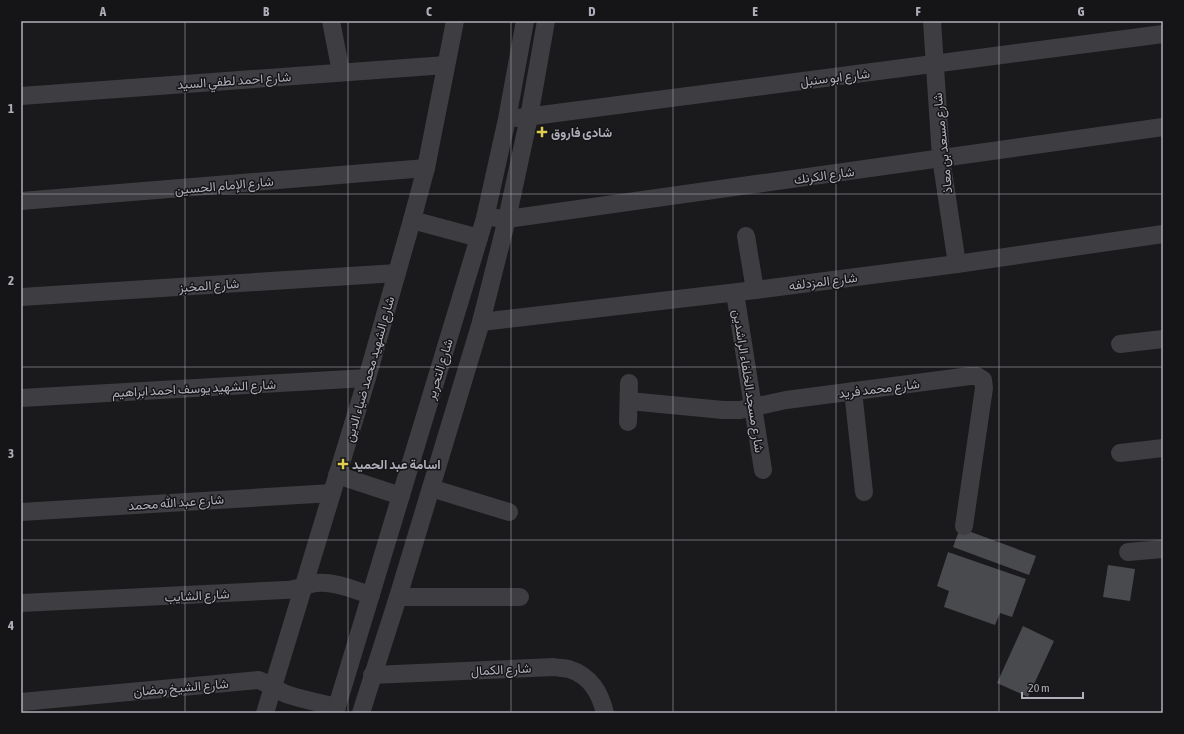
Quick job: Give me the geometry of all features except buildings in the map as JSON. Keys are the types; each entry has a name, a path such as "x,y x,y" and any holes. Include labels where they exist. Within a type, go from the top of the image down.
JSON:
{"street":[{"path":"331,21 341,72"},
{"name":"شارع الشهيد محمد ضياء الدين","path":"264,713 367,378 412,220 426,168 455,21"},
{"name":"شارع التحرير","path":"336,710 485,218 507,119 525,21"},
{"name":"شارع التحرير","path":"361,713 398,597 481,322 507,219 529,117 547,21"},
{"name":"شارع مسعد بن معاذ","path":"932,21 941,158 958,264"},
{"name":"شارع ابو سنبل","path":"507,119 1163,34"},
{"name":"شارع احمد لطفي السيد","path":"21,96 446,65"},
{"name":"شارع الكرنك","path":"485,218 507,219 1163,127"},
{"name":"شارع الإمام الحسين","path":"21,201 426,168"},
{"path":"412,220 479,238"},
{"name":"شارع المزدلفه","path":"481,322 755,290 958,264 1163,234"},
{"path":"746,236 755,290"},
{"name":"شارع المخبز","path":"21,296 397,273"},
{"name":"شارع مسجد الخلفاء الراشدين","path":"735,292 763,470"},
{"path":"1120,344 1163,340"},
{"name":"شارع محمد فريد","path":"629,401 723,410 740,410 786,400 977,376 983,380 984,388 964,526"},
{"name":"شارع الشهيد يوسف احمد ابراهيم","path":"21,398 367,378"},
{"path":"628,422 630,383"},
{"path":"853,391 864,492"},
{"path":"1120,453 1163,448"},
{"path":"337,475 401,496"},
{"path":"431,488 509,512"},
{"name":"شارع عبد الله محمد","path":"21,512 332,493"},
{"path":"1128,552 1163,549"},
{"name":"شارع الشايب","path":"21,603 294,590 316,583 329,583 371,595"},
{"path":"398,597 520,597"},
{"name":"شارع الكمال","path":"372,675 554,667 569,669 583,676 594,686 602,699 605,713"},
{"name":"شارع الشيخ رمضان","path":"21,702 258,680 266,682 288,694 336,710"}],"place":[{"name":"شادى فاروق","path":"542,132"},
{"name":"اسامة عبد الحميد","path":"343,464"}]}
